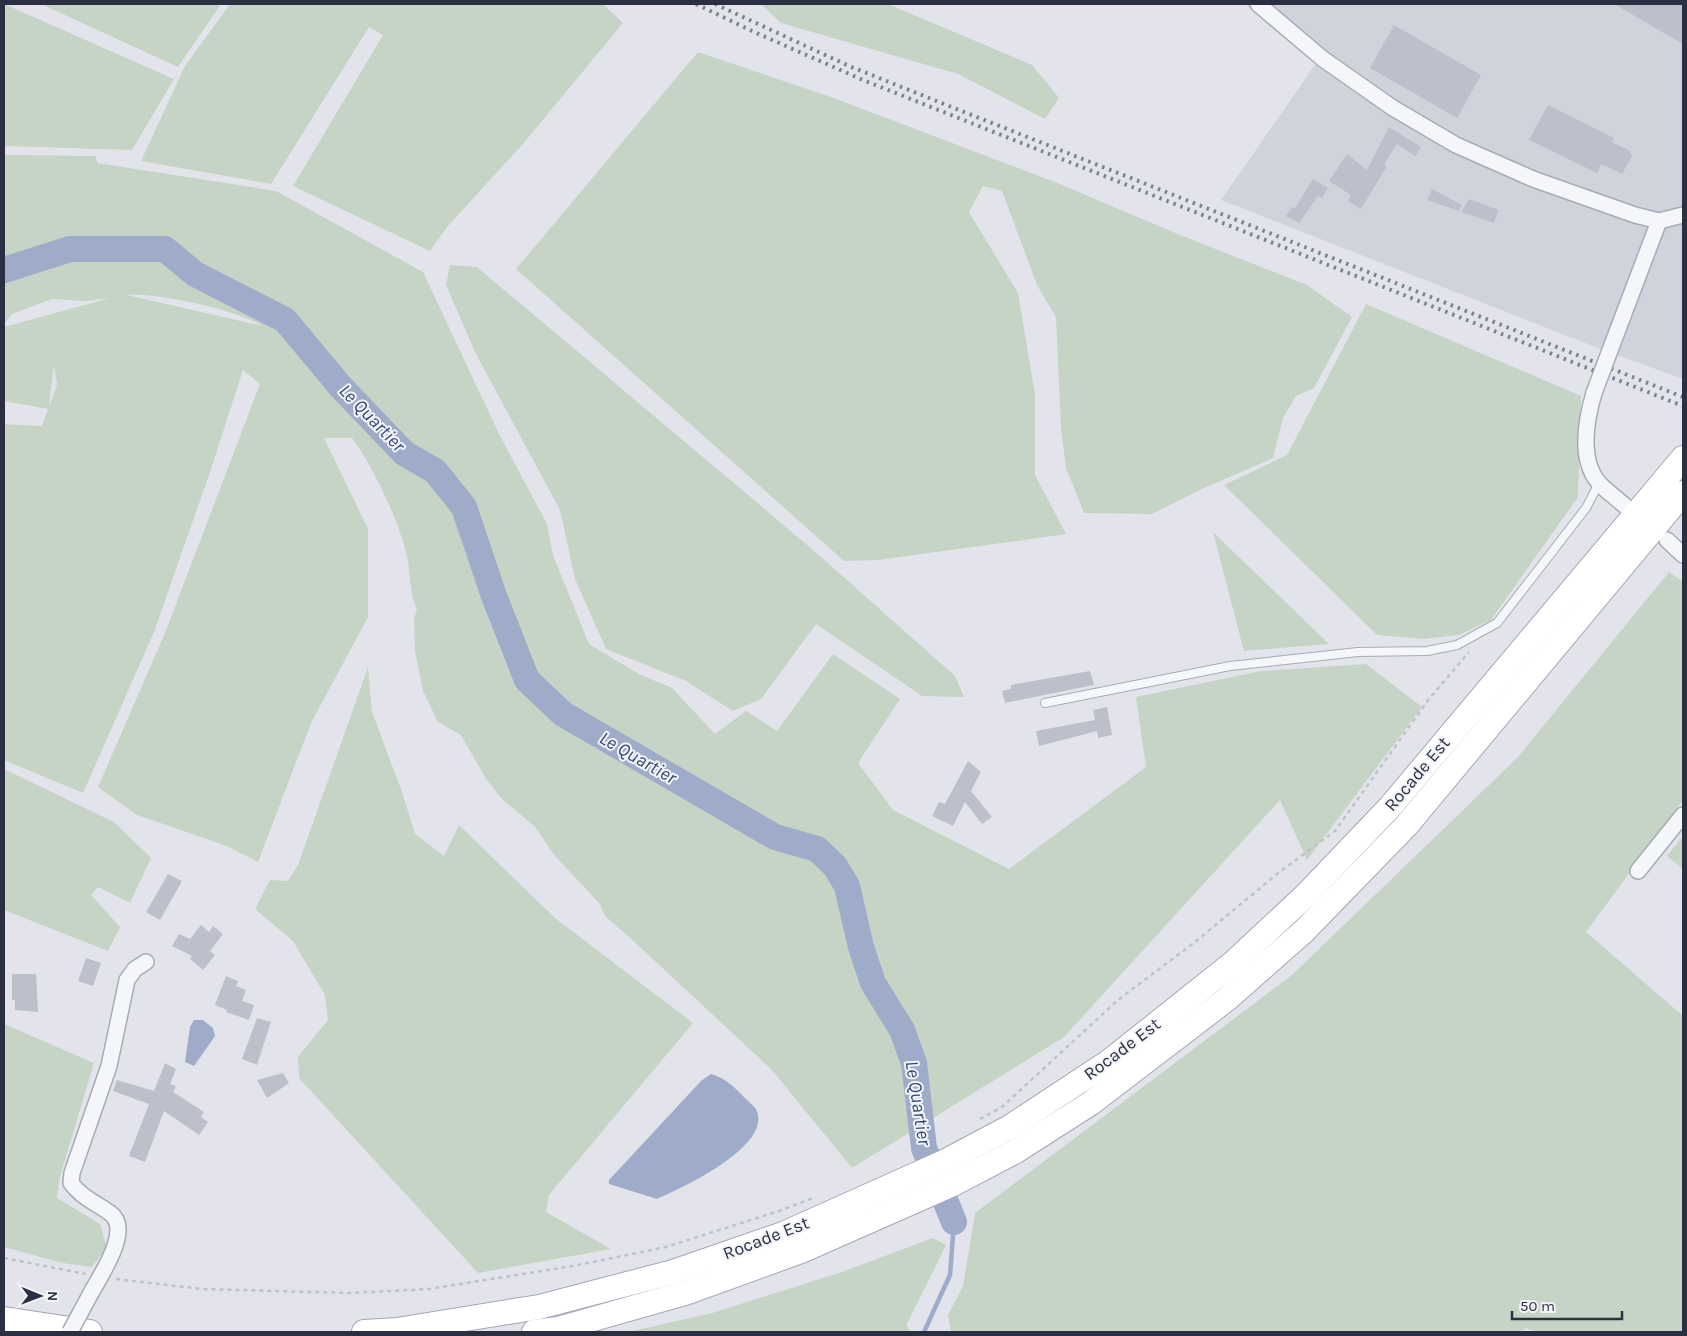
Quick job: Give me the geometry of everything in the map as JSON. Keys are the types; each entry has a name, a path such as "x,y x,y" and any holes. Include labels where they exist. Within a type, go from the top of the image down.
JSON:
{"main road":[{"name":"Rocade Est","path":"364,1332 397,1330 539,1307 673,1272 783,1234 944,1162 1010,1126 1110,1061 1232,964 1306,895 1390,807 1683,458"},
{"name":"Rocade Est","path":"534,1332 558,1329 685,1293 801,1251 953,1184 1016,1150 1091,1103 1227,999 1304,931 1406,826 1683,493"},
{"path":"4,1319 90,1332"}],"street":[{"path":"1258,4 1323,59 1393,108 1456,145 1533,179 1660,221 1683,215"},
{"path":"1626,506 1599,483 1589,464 1586,425 1594,393 1660,221"},
{"path":"1667,540 1683,554"},
{"path":"1638,871 1683,816"},
{"path":"70,1332 118,1242 118,1229 113,1214 78,1193 71,1183 72,1173 109,1066 127,980 135,969 146,962"}],"lane":[{"path":"1045,703 1230,666 1358,652 1426,651 1457,645 1497,623 1586,508 1599,483"}],"path":[{"path":"977,1121 1002,1107 1118,1000 1195,942 1277,874 1335,831 1429,699 1473,648"},
{"path":"4,1258 99,1277 202,1289 350,1293 429,1289 573,1266 666,1247 779,1211 815,1197"}],"shaded area":[{"path":"1245,4 1683,4 1683,379 1598,348 1221,200 1317,62"}],"green space":[{"path":"4,4 174,79 132,150 4,146"},
{"path":"41,4 221,4 178,67"},
{"path":"230,4 603,4 623,23 522,145 447,227 430,251 293,186 383,35 369,27 271,184 141,161 185,66"},
{"path":"761,4 888,4 1032,65 1059,98 1045,119 958,74 781,23"},
{"path":"698,52 831,97 1055,182 1180,235 1307,285 1352,317 1314,388 1296,396 1283,418 1273,458 1202,489 1152,514 1084,513 1066,468 1061,429 1056,317 1037,285 1002,191 983,186 969,212 1018,293 1035,395 1035,475 1066,534 878,560 844,561 516,269"},
{"path":"4,155 96,156 97,163 276,191 423,272 500,436 547,524 553,555 589,644 639,674 672,688 715,734 746,711 777,731 833,654 900,699 858,763 893,810 1009,869 1146,767 1136,697 1261,671 1366,664 1422,707 1307,860 1280,800 1064,1037 852,1168 772,1070 605,916 600,904 555,856 535,827 501,798 486,779 461,735 438,722 423,691 415,651 414,619 417,609 410,584 404,544 385,495 352,438 324,438 368,529 368,617 311,723 258,862 224,845 137,815 98,787 165,633 260,384 243,370 210,472 154,632 83,793 4,760 4,424 42,426 48,409 4,401 4,327 110,298 86,301 52,299 12,314 4,324","holes":["127,295 158,296 197,303 235,314 262,326","54,365 57,385 49,406 49,405"]},
{"path":"450,265 477,267 812,549 955,676 964,697 922,696 816,624 761,699 733,711 686,681 606,649 575,579 560,510 476,354 446,285"},
{"path":"1366,304 1581,396 1578,497 1491,620 1459,635 1423,639 1377,635 1224,485 1287,455"},
{"path":"1213,532 1329,644 1244,651"},
{"path":"1669,572 1683,582 1683,800 1586,932 1683,1016 1683,1332 1537,1332 1526,1328 1521,1332 951,1332 948,1315 963,1286 975,1213 1292,975 1517,758"},
{"path":"368,667 372,712 402,792 415,834 444,856 459,825 555,918 693,1023 549,1195 546,1212 611,1249 478,1273 299,1078 298,1057 328,1020 325,995 293,941 255,909 270,880 288,881 298,865"},
{"path":"4,769 114,822 151,858 130,903 98,887 91,895 120,927 108,951 4,910"},
{"path":"1683,836 1683,869 1667,856"},
{"path":"4,1024 94,1063 59,1180 57,1198 100,1224 107,1248 92,1267 62,1263 4,1247"},
{"path":"933,1238 946,1245 906,1326 911,1332 628,1332 712,1313 842,1272"}],"water":[{"path":"194,1020 203,1020 213,1028 215,1036 194,1066 185,1062 190,1027"},
{"path":"711,1074 730,1084 756,1109 758,1123 752,1137 723,1164 686,1186 657,1199 609,1184 609,1180 701,1081"}],"building":[{"path":"1614,4 1683,4 1683,44"},
{"path":"1394,25 1481,75 1457,118 1370,68"},
{"path":"1548,105 1614,138 1612,142 1630,151 1632,156 1622,174 1601,164 1597,173 1529,140"},
{"path":"1389,127 1421,147 1415,156 1397,144 1384,164 1387,166 1361,209 1348,201 1351,195 1329,181 1347,154 1367,170"},
{"path":"1313,179 1328,188 1322,198 1318,196 1299,223 1286,216 1292,207 1295,208"},
{"path":"1432,189 1462,205 1459,211 1427,200"},
{"path":"1469,199 1499,210 1494,223 1461,212"},
{"path":"1090,671 1094,685 1005,703 1002,691 1011,689 1011,685"},
{"path":"1107,707 1112,735 1098,738 1097,731 1039,746 1036,731 1095,720 1093,710"},
{"path":"968,761 981,772 971,791 992,817 982,824 965,802 953,826 932,816 939,802 945,804"},
{"path":"168,874 182,881 160,920 146,912"},
{"path":"201,925 209,932 213,926 223,934 210,951 215,955 203,970 190,959 192,956 172,946 179,934 190,939"},
{"path":"86,958 101,963 93,986 78,981"},
{"path":"12,974 36,974 38,1012 15,1010 15,1000 12,1000"},
{"path":"226,976 238,981 236,986 246,990 242,1001 254,1005 249,1020 226,1012 227,1010 215,1005"},
{"path":"257,1018 271,1022 257,1065 242,1059"},
{"path":"165,1063 176,1069 170,1084 176,1086 173,1092 204,1112 201,1117 208,1122 199,1135 164,1111 145,1162 129,1156 149,1104 113,1091 117,1080 154,1091"},
{"path":"283,1073 289,1083 267,1098 257,1080"}],"waterway":[{"name":"Le Quartier","path":"4,270 70,249 165,249 195,274 285,320 340,386 404,453 435,471 464,507 494,596 527,680 563,714 775,837 817,849 835,866 847,886 861,947 873,983 902,1030 914,1063 924,1148 954,1222"},
{"name":"Le Quartier","path":"924,1332 950,1275 954,1222"}],"railway":[{"path":"696,4 863,80 1683,406"},
{"path":"715,4 849,66 1683,397"}]}
